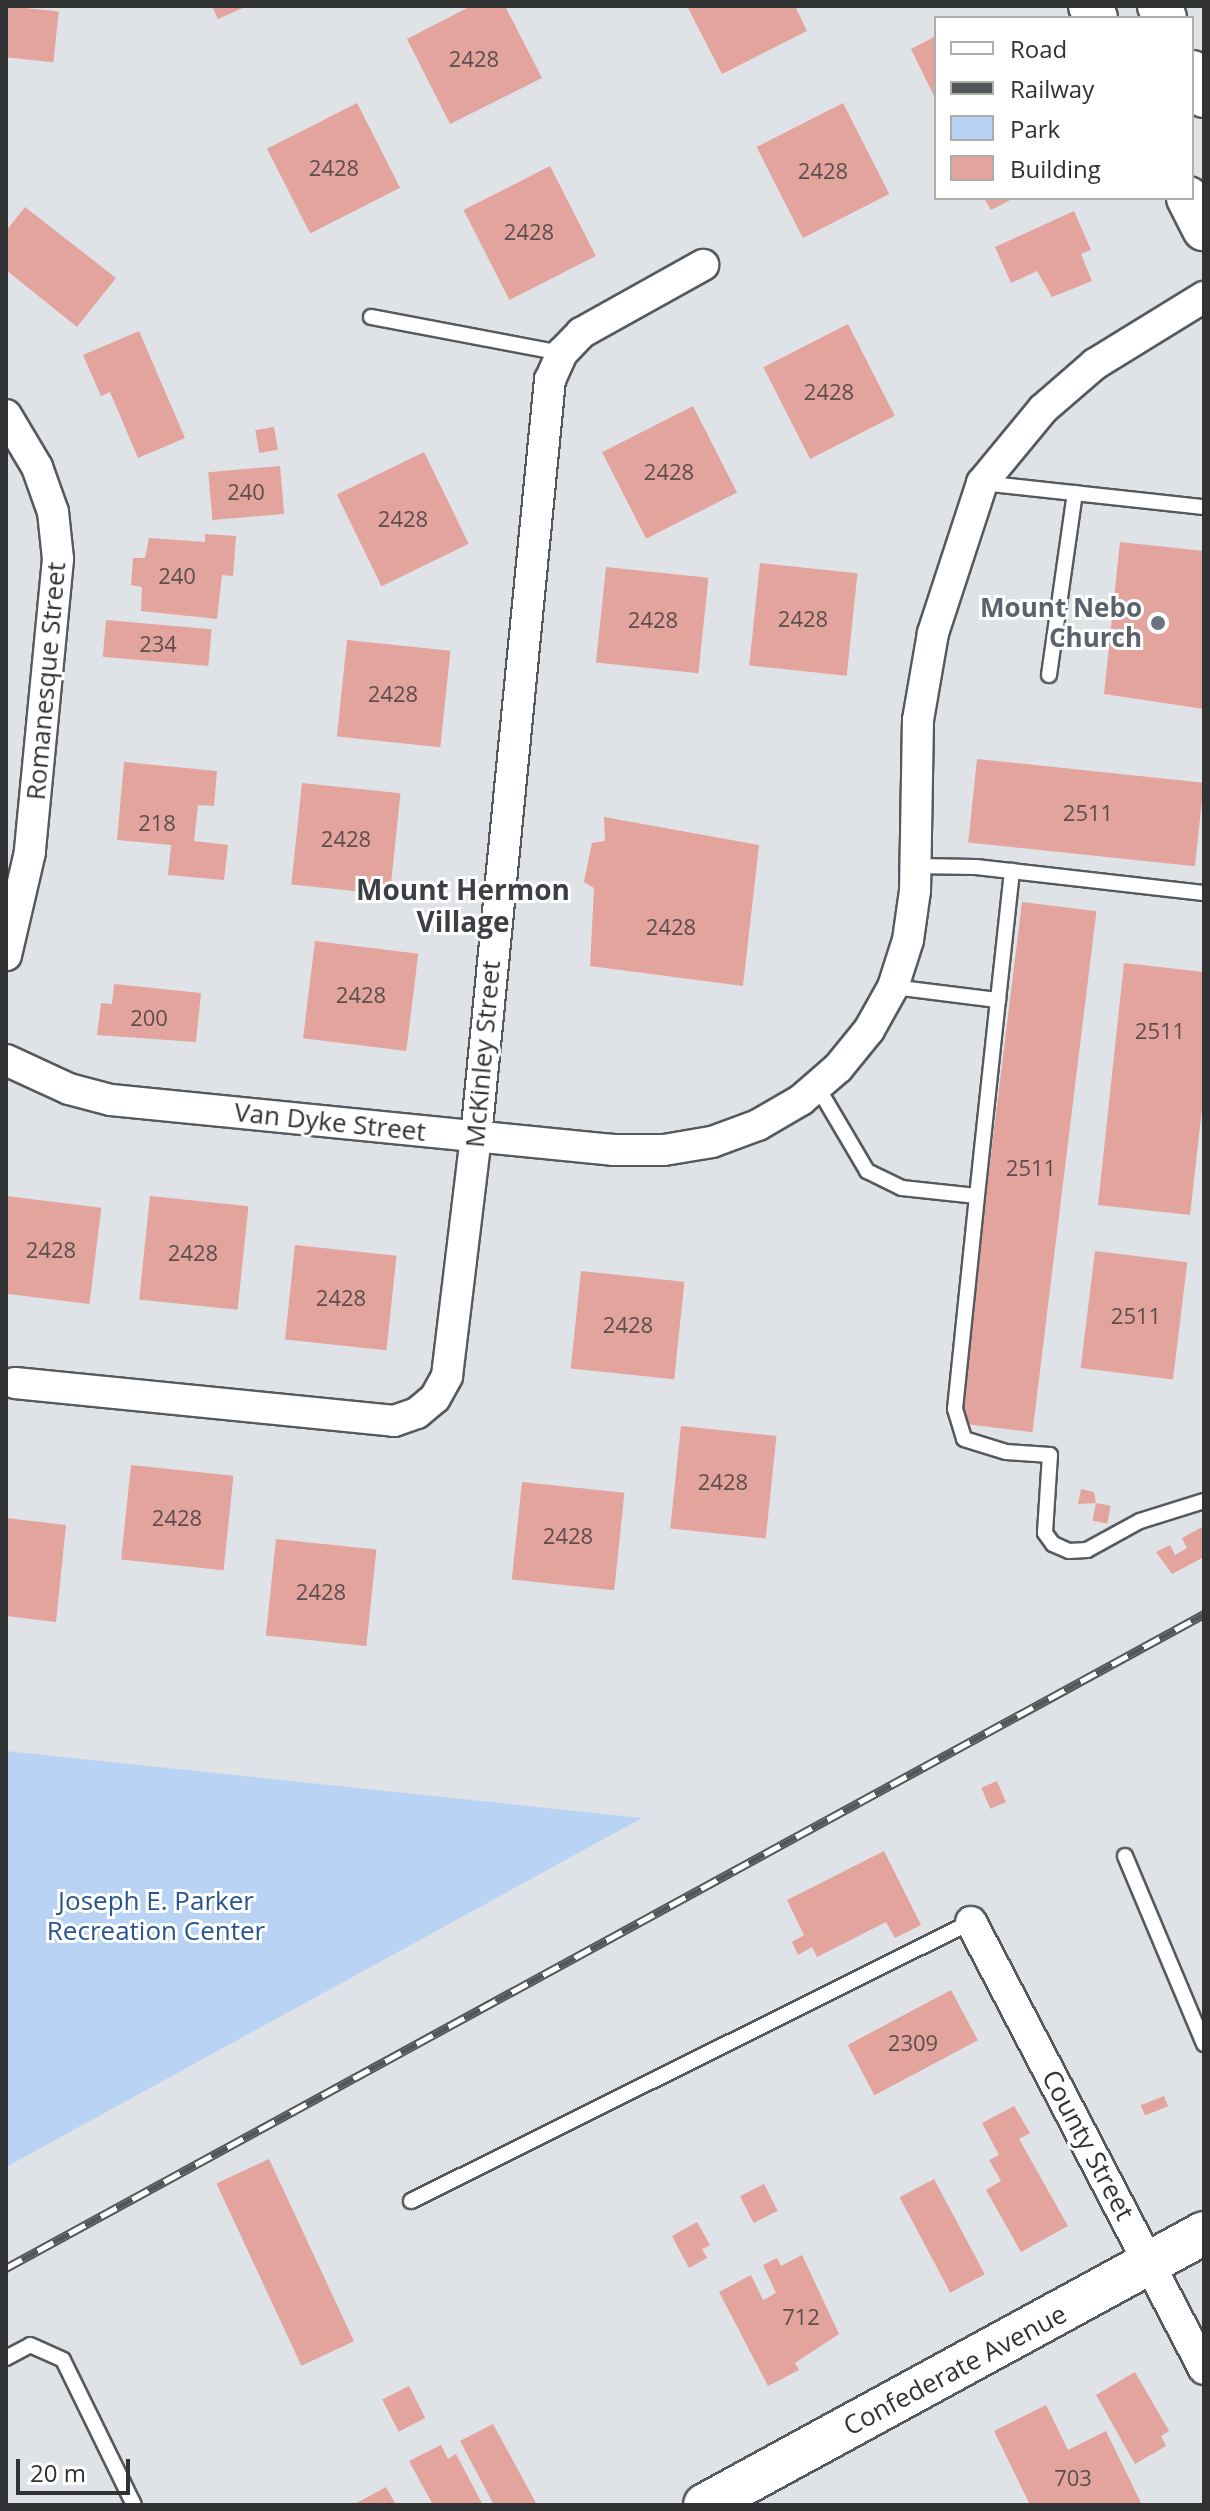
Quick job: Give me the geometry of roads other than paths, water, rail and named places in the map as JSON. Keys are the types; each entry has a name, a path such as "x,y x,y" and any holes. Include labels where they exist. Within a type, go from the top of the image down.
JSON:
{"main road":[{"path":"1194,76 1204,96"},
{"path":"1189,200 1204,229"},
{"name":"Confederate Avenue","path":"726,2500 1204,2233"}],"street":[{"name":"McKinley Street","path":"15,1383 394,1421 417,1413 435,1398 447,1376 476,1137 550,380 562,353 581,333 703,265"},
{"path":"982,483 1043,409 1095,364 1204,297"},
{"name":"Romanesque Street","path":"6,415 37,467 53,512 58,559 6,955"},
{"name":"Van Dyke Street","path":"6,1060 69,1089 111,1100 476,1137 664,1150 712,1142 758,1125 817,1086 869,1030 893,987 908,940 918,720 933,633 982,483"},
{"name":"County Street","path":"971,1922 1204,2369"}],"lane":[{"path":"371,317 562,353"},
{"path":"982,483 1204,507"},
{"path":"1049,675 1075,493"},
{"path":"914,860 1204,893"},
{"path":"1012,871 955,1409 964,1439 1006,1452 1050,1455 1045,1533 1053,1544 1069,1551 1087,1550 1140,1521 1204,1501"},
{"path":"893,987 998,1000"},
{"path":"817,1086 867,1171 902,1188 977,1196"},
{"path":"1125,1856 1204,2044"},
{"path":"411,2201 971,1922"},
{"path":"6,2358 30,2345 63,2360 134,2505"}],"railway":[{"path":"6,2268 1204,1614"}],"place":[{"name":"Mount Nebo Church","path":"1158,623"}],"district":[{"name":"Mount Hermon Village","path":"463,905"}],"park label":[{"name":"Joseph E. Parker Recreation Center","path":"156,1916"}]}
